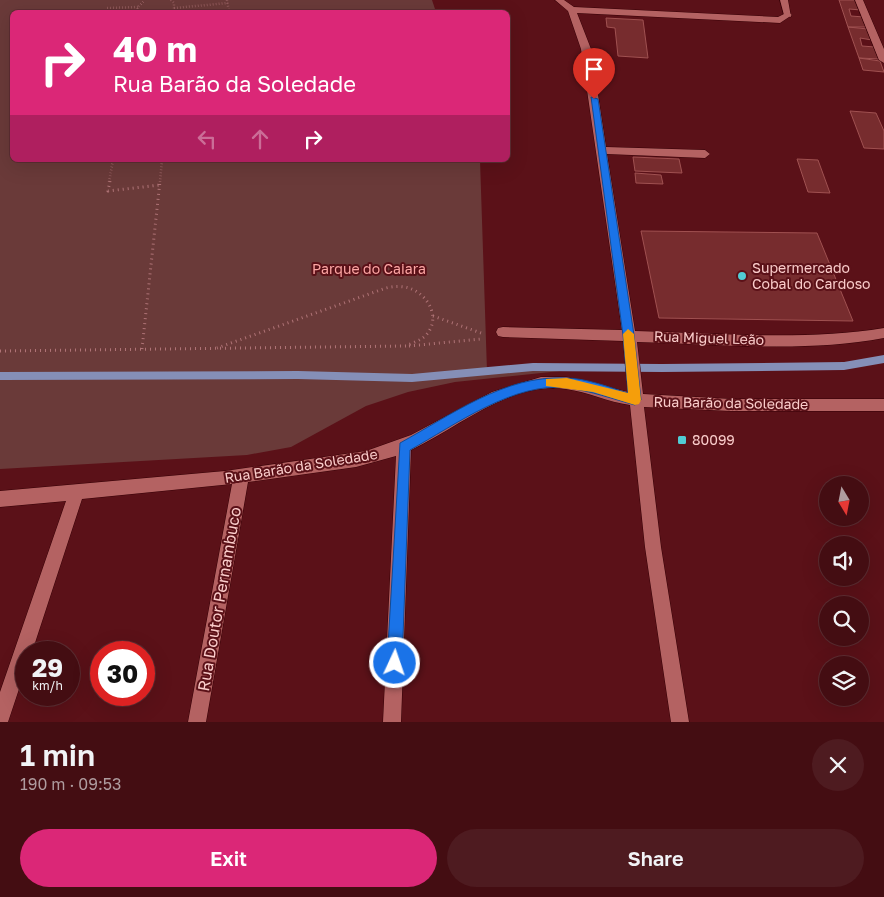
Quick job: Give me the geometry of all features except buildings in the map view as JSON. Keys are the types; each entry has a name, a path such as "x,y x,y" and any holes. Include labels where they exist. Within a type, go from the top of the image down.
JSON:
{"street":[{"path":"559,0 572,10 586,48 629,342 653,548 680,722"},
{"path":"572,10 780,20 788,15 784,0"},
{"path":"859,0 884,60"},
{"path":"602,150 705,154"},
{"name":"Rua Miguel Leão","path":"503,332 629,342 856,338 884,334"},
{"name":"Rua Barão da Soledade","path":"0,499 241,477 375,456 404,446 488,401 513,390 542,383 567,382 679,404 884,405"},
{"path":"392,722 404,446"},
{"name":"Rua Doutor Pernambuco","path":"197,722 241,477"},
{"path":"0,719 77,492"}],"path":[{"path":"107,8 138,6 145,0"},
{"path":"170,0 174,3 174,8 228,2"},
{"path":"137,10 138,6"},
{"path":"113,162 108,191 160,185"},
{"path":"142,349 162,162"},
{"path":"217,348 378,289 397,286 411,288 424,296 433,310 433,322 425,336 406,346"},
{"path":"0,351 406,346 481,340 481,332 433,316"}],"green space":[{"name":"Parque do Caiara","path":"0,0 432,0 435,10 10,10 10,162 480,162 487,371 533,367 598,367 455,382 408,392 366,406 291,447 247,455 0,469"}],"waterway":[{"path":"0,376 298,375 412,378 533,367 844,366 884,359"}],"slow traffic":[{"path":"550,383 567,382 593,387 635,400 628,334"}],"place":[{"name":"Supermercado Cobal do Cardoso","path":"742,276"},
{"name":"80099","path":"682,440"}],"route":[{"path":"395,663 404,446 488,401 513,390 542,383 567,382 593,387 635,400 629,335 594,99"}]}
